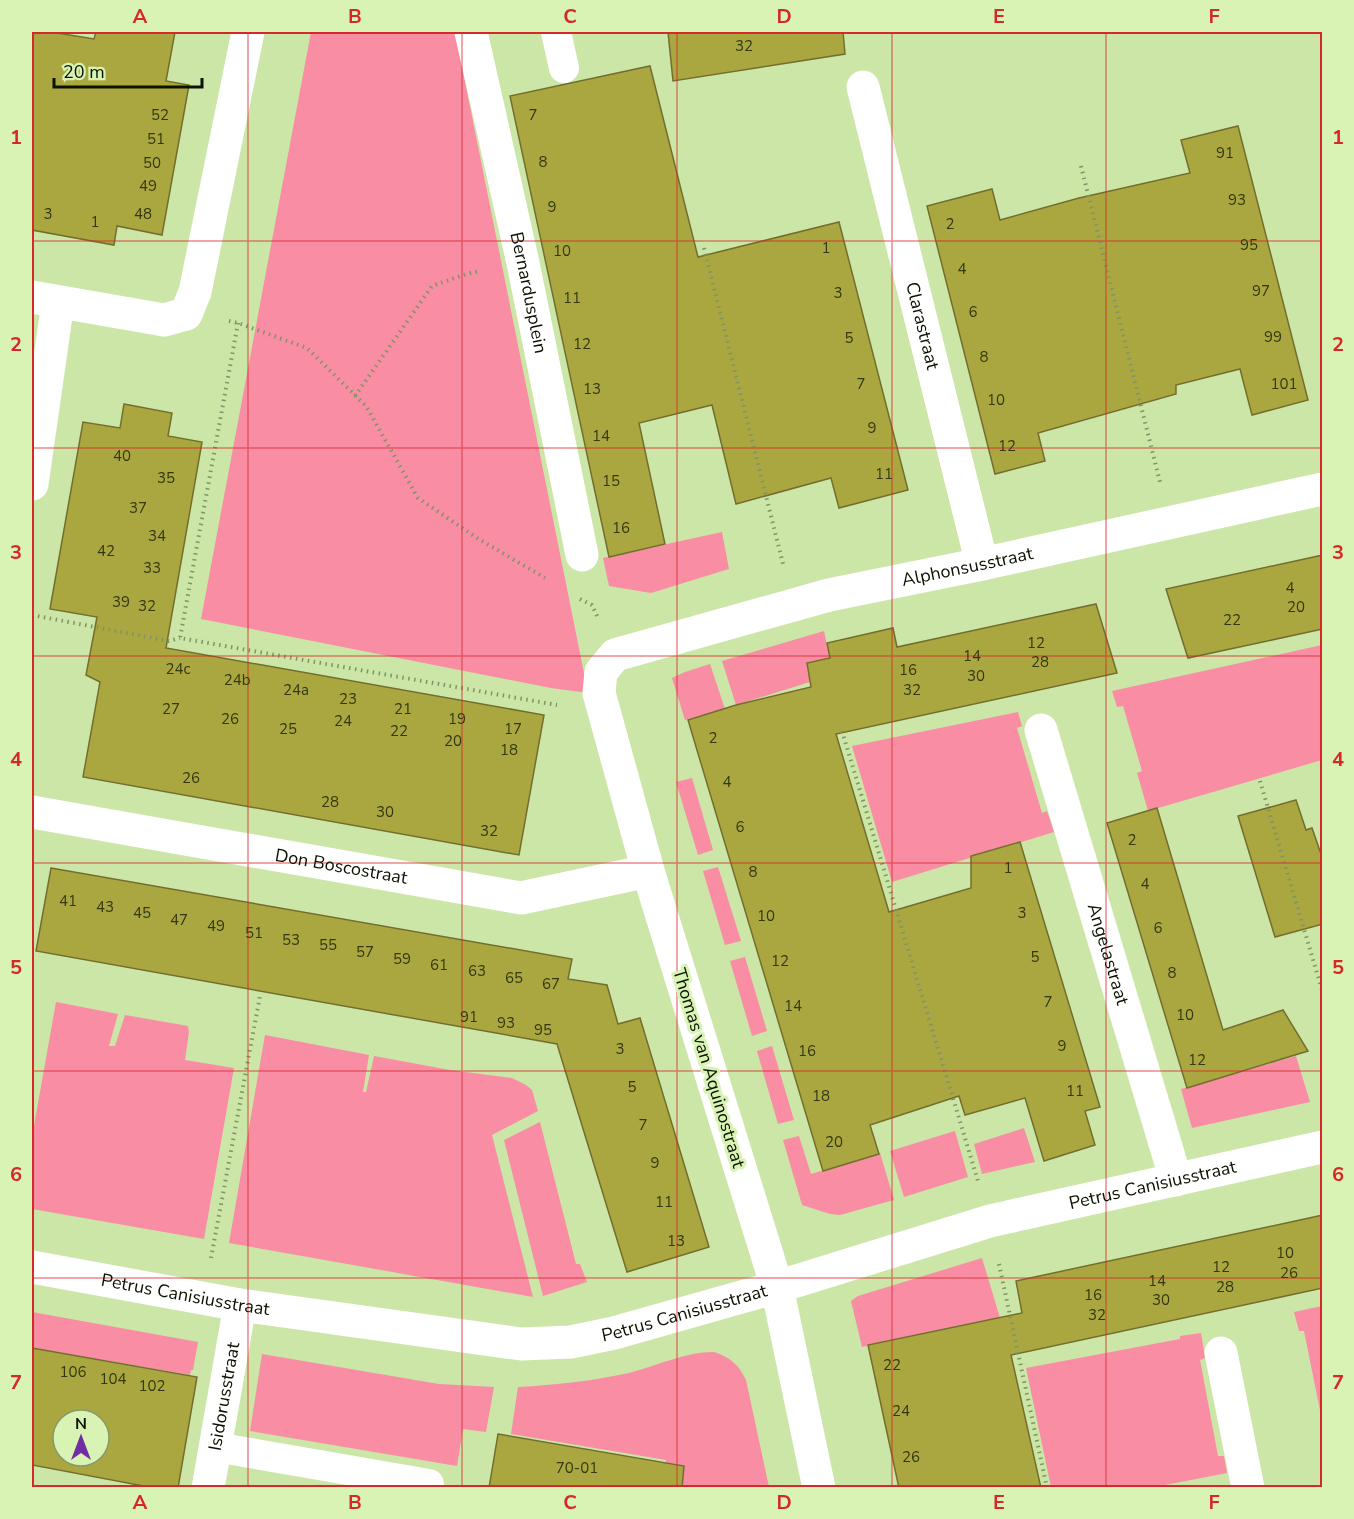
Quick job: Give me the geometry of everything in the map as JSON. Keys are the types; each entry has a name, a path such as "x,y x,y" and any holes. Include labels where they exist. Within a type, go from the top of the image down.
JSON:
{"street":[{"path":"32,484 45,300 164,320 186,314 195,292 248,32"},
{"name":"Bernardusplein","path":"471,32 523,263 582,555"},
{"name":"Clarastraat","path":"863,87 982,564"},
{"name":"Alphonsusstraat","path":"615,655 829,596 1323,489"},
{"name":"Thomas van Aquinostraat","path":"615,655 601,672 599,693 604,714 648,871 777,1287 819,1488"},
{"name":"Angelastraat","path":"1041,729 1176,1180"},
{"name":"Don Boscostraat","path":"32,812 521,898 648,871"},
{"name":"Petrus Canisiusstraat","path":"32,1267 240,1305 521,1344 572,1342 614,1333 777,1287 990,1221 1323,1147"},
{"name":"Isidorusstraat","path":"208,1488 240,1305"},
{"path":"1221,1353 1248,1488"}],"lane":[{"path":"556,32 564,68"},
{"path":"215,1447 429,1484"}],"path":[{"path":"1081,166 1170,523"},
{"path":"704,248 793,606"},
{"path":"355,396 432,286 466,274 523,263"},
{"path":"180,639 238,323"},
{"path":"253,329 307,348 366,406 418,498 553,583"},
{"path":"572,594 592,605 615,655"},
{"path":"32,615 169,641 180,639 604,714"},
{"path":"842,731 990,1221 1047,1488"},
{"path":"1260,781 1323,990"},
{"path":"204,1299 260,996"}],"shaded area":[{"path":"311,32 455,32 588,693 551,688 201,619"},
{"path":"722,532 729,569 651,593 609,586 603,558"},
{"path":"824,631 830,658 807,663 810,682 736,705 722,661"},
{"path":"1322,645 1322,760 1148,811 1137,773 1142,771 1123,706 1117,707 1112,691"},
{"path":"710,664 725,709 685,720 672,678"},
{"path":"1018,712 1022,726 1017,728 1042,813 1047,811 1054,832 892,882 852,746"},
{"path":"692,778 713,850 698,855 676,782"},
{"path":"718,867 741,941 725,945 703,871"},
{"path":"745,957 767,1031 752,1036 730,961"},
{"path":"56,1002 118,1014 109,1046 115,1046 125,1015 188,1026 185,1060 234,1068 204,1239 32,1209 32,1137"},
{"path":"265,1035 369,1055 363,1092 366,1092 374,1056 450,1070 512,1078 532,1090 538,1111 492,1135 533,1297 229,1243"},
{"path":"772,1046 794,1120 778,1124 757,1051"},
{"path":"1296,1056 1310,1102 1192,1128 1181,1089"},
{"path":"540,1122 576,1264 580,1264 587,1282 543,1296 504,1140"},
{"path":"1024,1128 1035,1162 982,1174 974,1144"},
{"path":"955,1131 968,1177 904,1197 890,1151"},
{"path":"799,1136 811,1174 880,1153 894,1200 840,1215 802,1205 783,1140"},
{"path":"982,1258 1000,1318 862,1347 851,1301 858,1296"},
{"path":"1322,1306 1322,1420 1304,1331 1299,1331 1294,1312"},
{"path":"32,1312 198,1342 193,1370 190,1375 32,1348"},
{"path":"1201,1333 1205,1358 1200,1360 1218,1456 1224,1456 1227,1473 1155,1487 1051,1487 1026,1368"},
{"path":"714,1352 733,1362 746,1380 769,1487 662,1487 666,1460 511,1434 518,1387 615,1376 681,1357"},
{"path":"262,1354 439,1384 494,1387 486,1432 463,1429 457,1466 250,1431"}],"building":[{"path":"32,32 51,32 94,39 96,32 175,32 166,81 189,85 162,235 117,226 114,245 32,230"},
{"path":"668,32 843,32 845,54 673,81"},
{"path":"650,66 698,257 839,222 908,490 839,508 831,478 736,504 712,405 639,423 665,544 609,557 510,96"},
{"path":"1238,126 1308,400 1252,415 1240,369 1176,385 1176,394 1038,433 1045,461 995,474 927,206 992,189 1000,220 1079,198 1190,173 1181,140"},
{"path":"124,404 172,413 168,436 202,442 166,648 544,715 519,855 83,777 100,682 86,675 97,617 50,609 83,422 120,428"},
{"path":"1323,555 1323,629 1188,658 1166,589"},
{"path":"1096,604 1117,673 836,734 889,912 971,888 971,856 1020,842 1100,1107 1085,1111 1095,1145 1044,1161 1025,1098 965,1115 959,1096 870,1125 879,1154 823,1171 688,720 736,705 811,687 807,663 830,658 827,643 893,628 897,647"},
{"path":"1296,800 1306,830 1312,828 1323,860 1323,924 1275,937 1238,816"},
{"path":"1157,808 1223,1030 1283,1010 1308,1051 1187,1088 1107,823"},
{"path":"51,868 572,959 568,979 607,985 618,1024 640,1018 709,1247 627,1272 557,1044 36,951"},
{"path":"1323,1215 1323,1288 1011,1355 1041,1488 899,1488 868,1345 1022,1313 1016,1281"},
{"path":"32,1348 197,1377 178,1488 154,1488 32,1465"},
{"path":"498,1434 684,1466 682,1488 489,1488"}]}
